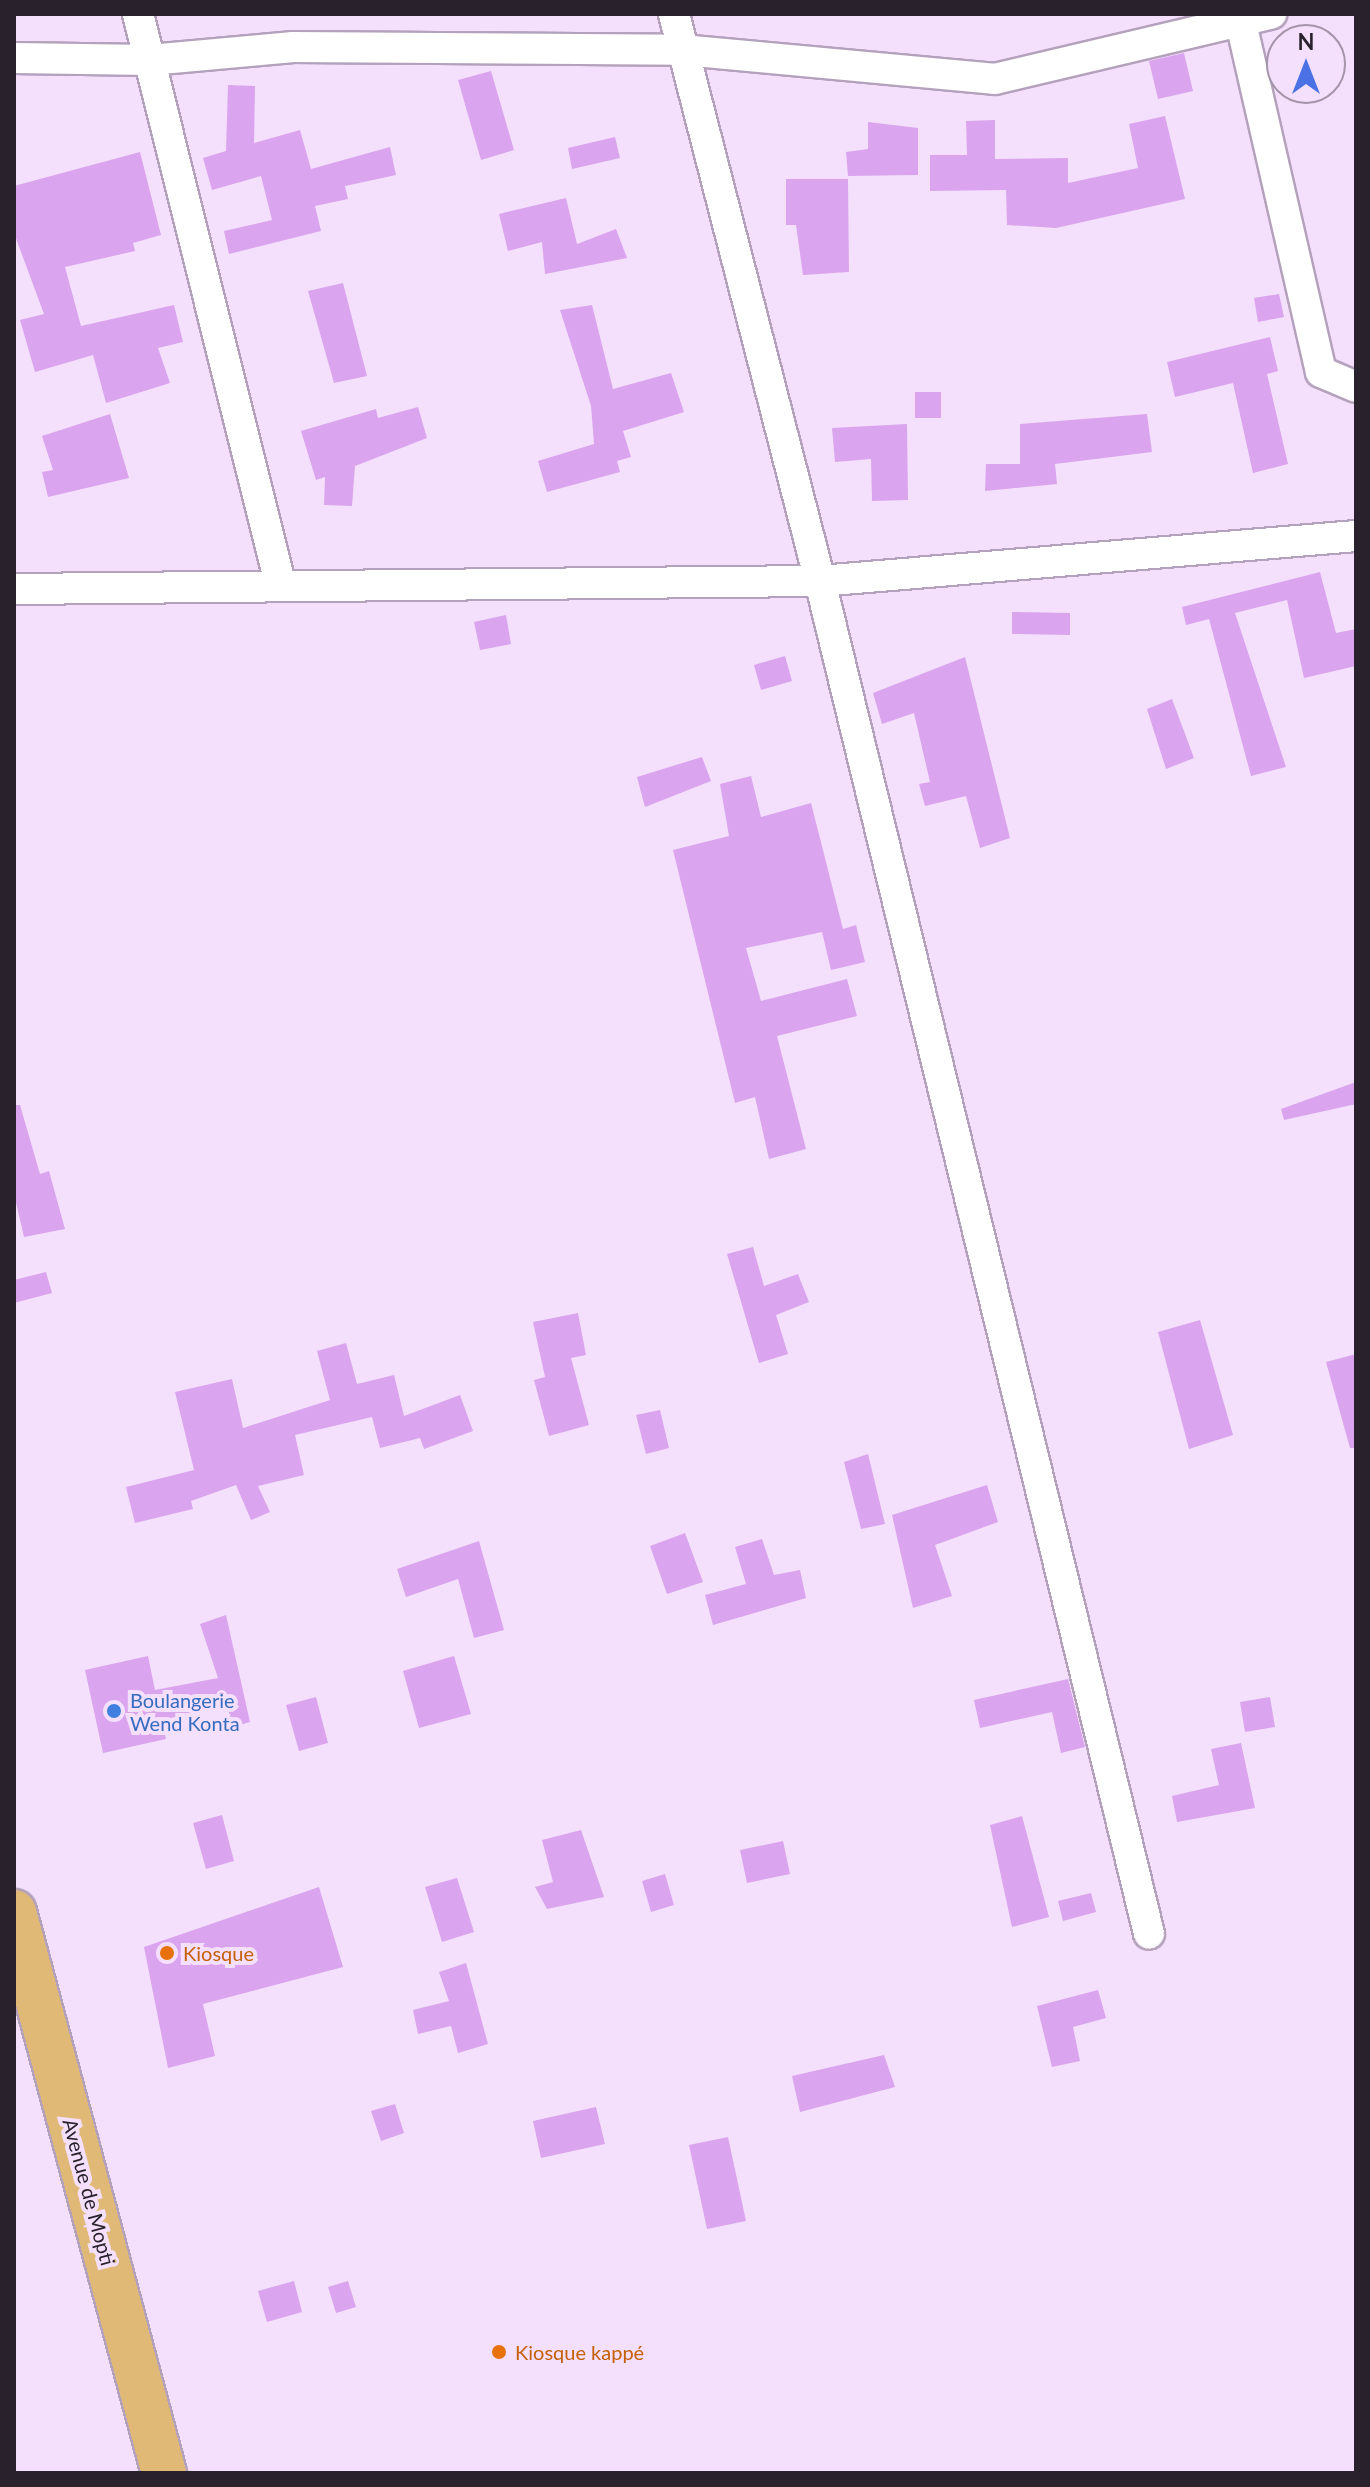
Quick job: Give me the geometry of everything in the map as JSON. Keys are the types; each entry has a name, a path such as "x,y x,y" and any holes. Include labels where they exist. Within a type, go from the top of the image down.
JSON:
{"main road":[{"name":"Avenue de Mopti","path":"14,1912 164,2473"}],"street":[{"path":"138,14 280,583"},
{"path":"674,14 820,581 1149,1934"},
{"path":"14,58 150,60 293,47 683,50 995,79 1240,18 1271,14"},
{"path":"1240,18 1321,372 1356,387"},
{"path":"14,589 280,583 820,581 1356,536"}],"building":[{"path":"1184,53 1193,91 1158,99 1149,61"},
{"path":"491,71 514,150 481,160 458,80"},
{"path":"228,85 255,86 254,143 300,130 311,169 390,147 396,175 345,186 348,199 315,206 321,231 229,254 224,231 272,220 261,176 212,190 203,158 226,151"},
{"path":"1165,116 1185,199 1056,228 1007,225 1006,190 930,191 930,155 967,155 966,121 995,120 995,159 1068,158 1068,183 1138,168 1129,124"},
{"path":"868,122 918,128 918,175 848,176 846,152 868,149"},
{"path":"615,137 620,158 572,169 568,148"},
{"path":"140,152 161,235 133,243 135,251 65,267 81,326 174,305 183,342 158,348 170,383 106,403 93,355 35,372 20,320 44,314 14,233 14,186"},
{"path":"786,179 848,179 849,272 803,275 796,225 786,225"},
{"path":"566,198 577,244 616,229 627,258 545,274 542,242 508,251 499,214"},
{"path":"343,283 367,376 334,383 308,291"},
{"path":"1279,294 1284,317 1258,322 1254,298"},
{"path":"592,305 613,389 671,373 684,412 623,431 631,457 617,461 620,472 547,492 538,461 594,444 591,406 560,310"},
{"path":"1270,337 1278,371 1267,374 1288,464 1253,473 1233,383 1175,397 1167,362"},
{"path":"915,392 941,392 941,418 915,418"},
{"path":"418,407 427,438 355,466 352,506 324,505 325,477 316,480 301,431 376,409 378,418"},
{"path":"110,414 129,478 48,497 42,472 53,470 42,436"},
{"path":"1147,414 1152,452 1055,464 1057,484 985,491 986,464 1020,464 1020,424"},
{"path":"907,424 908,500 872,501 871,459 835,462 832,428"},
{"path":"1320,572 1336,633 1356,629 1356,666 1304,678 1287,600 1235,613 1286,767 1251,776 1209,619 1186,625 1182,607"},
{"path":"1012,612 1070,613 1070,635 1012,634"},
{"path":"506,615 511,644 480,650 474,622"},
{"path":"785,656 792,681 761,690 754,665"},
{"path":"965,657 1010,838 980,848 966,796 925,806 919,784 930,782 914,713 882,724 873,693"},
{"path":"1172,699 1194,758 1166,769 1147,709"},
{"path":"702,757 711,781 645,807 637,777"},
{"path":"751,776 761,817 811,803 843,929 856,925 865,962 831,970 822,932 746,948 761,1001 847,979 857,1016 777,1036 806,1149 769,1159 755,1097 735,1103 673,850 729,836 720,784"},
{"path":"1356,1082 1356,1104 1284,1120 1281,1109"},
{"path":"14,1105 20,1105 40,1174 49,1171 65,1229 24,1237 14,1194"},
{"path":"753,1247 764,1286 798,1274 809,1302 776,1315 788,1354 759,1363 727,1254"},
{"path":"46,1272 52,1293 14,1303 14,1280"},
{"path":"578,1313 586,1355 571,1358 589,1425 549,1436 534,1380 545,1377 533,1322"},
{"path":"1200,1320 1233,1435 1189,1449 1158,1332"},
{"path":"346,1343 357,1384 394,1375 404,1416 460,1395 473,1431 424,1449 420,1438 380,1448 372,1417 295,1435 304,1475 258,1486 270,1512 251,1520 236,1485 191,1501 193,1509 135,1523 126,1487 194,1470 175,1392 232,1379 243,1428 330,1400 317,1351"},
{"path":"1356,1354 1356,1448 1350,1448 1326,1362"},
{"path":"660,1410 669,1448 646,1454 636,1415"},
{"path":"868,1454 885,1524 861,1529 844,1462"},
{"path":"987,1485 998,1522 935,1545 952,1596 913,1608 892,1515"},
{"path":"685,1533 703,1582 667,1594 650,1546"},
{"path":"762,1539 774,1575 800,1570 806,1598 713,1625 705,1595 746,1584 735,1547"},
{"path":"479,1541 504,1630 474,1638 458,1579 406,1597 397,1569"},
{"path":"226,1615 250,1722 233,1727 228,1709 215,1708 162,1720 166,1739 103,1753 85,1670 148,1656 155,1690 218,1678 200,1624"},
{"path":"454,1656 471,1714 419,1728 403,1671"},
{"path":"1068,1679 1085,1747 1061,1753 1052,1712 980,1728 974,1700"},
{"path":"316,1697 328,1743 299,1751 286,1705"},
{"path":"1270,1697 1275,1727 1245,1732 1240,1702"},
{"path":"1241,1743 1255,1808 1177,1822 1172,1796 1219,1785 1211,1749"},
{"path":"222,1815 234,1861 206,1869 193,1823"},
{"path":"1022,1816 1049,1917 1012,1927 990,1825"},
{"path":"581,1830 604,1897 547,1909 535,1887 553,1882 542,1840"},
{"path":"783,1841 790,1874 747,1883 740,1850"},
{"path":"665,1874 674,1905 651,1912 642,1881"},
{"path":"457,1878 474,1932 442,1942 425,1887"},
{"path":"319,1887 343,1967 203,2004 215,2056 168,2068 144,1947"},
{"path":"1091,1893 1096,1912 1063,1921 1058,1901"},
{"path":"466,1963 488,2044 458,2053 451,2026 418,2034 413,2010 449,2001 439,1972"},
{"path":"1098,1990 1106,2018 1073,2027 1080,2061 1052,2067 1037,2006"},
{"path":"884,2055 895,2087 800,2112 792,2076"},
{"path":"395,2104 404,2133 381,2141 371,2111"},
{"path":"596,2107 605,2144 541,2158 533,2121"},
{"path":"728,2137 746,2221 707,2229 689,2145"},
{"path":"294,2281 302,2312 267,2322 258,2291"},
{"path":"348,2281 356,2307 336,2313 328,2287"}],"place":[{"name":"Boulangerie Wend Konta","path":"114,1711"},
{"name":"Kiosque","path":"167,1953"},
{"name":"Kiosque kappé","path":"499,2352"}]}
